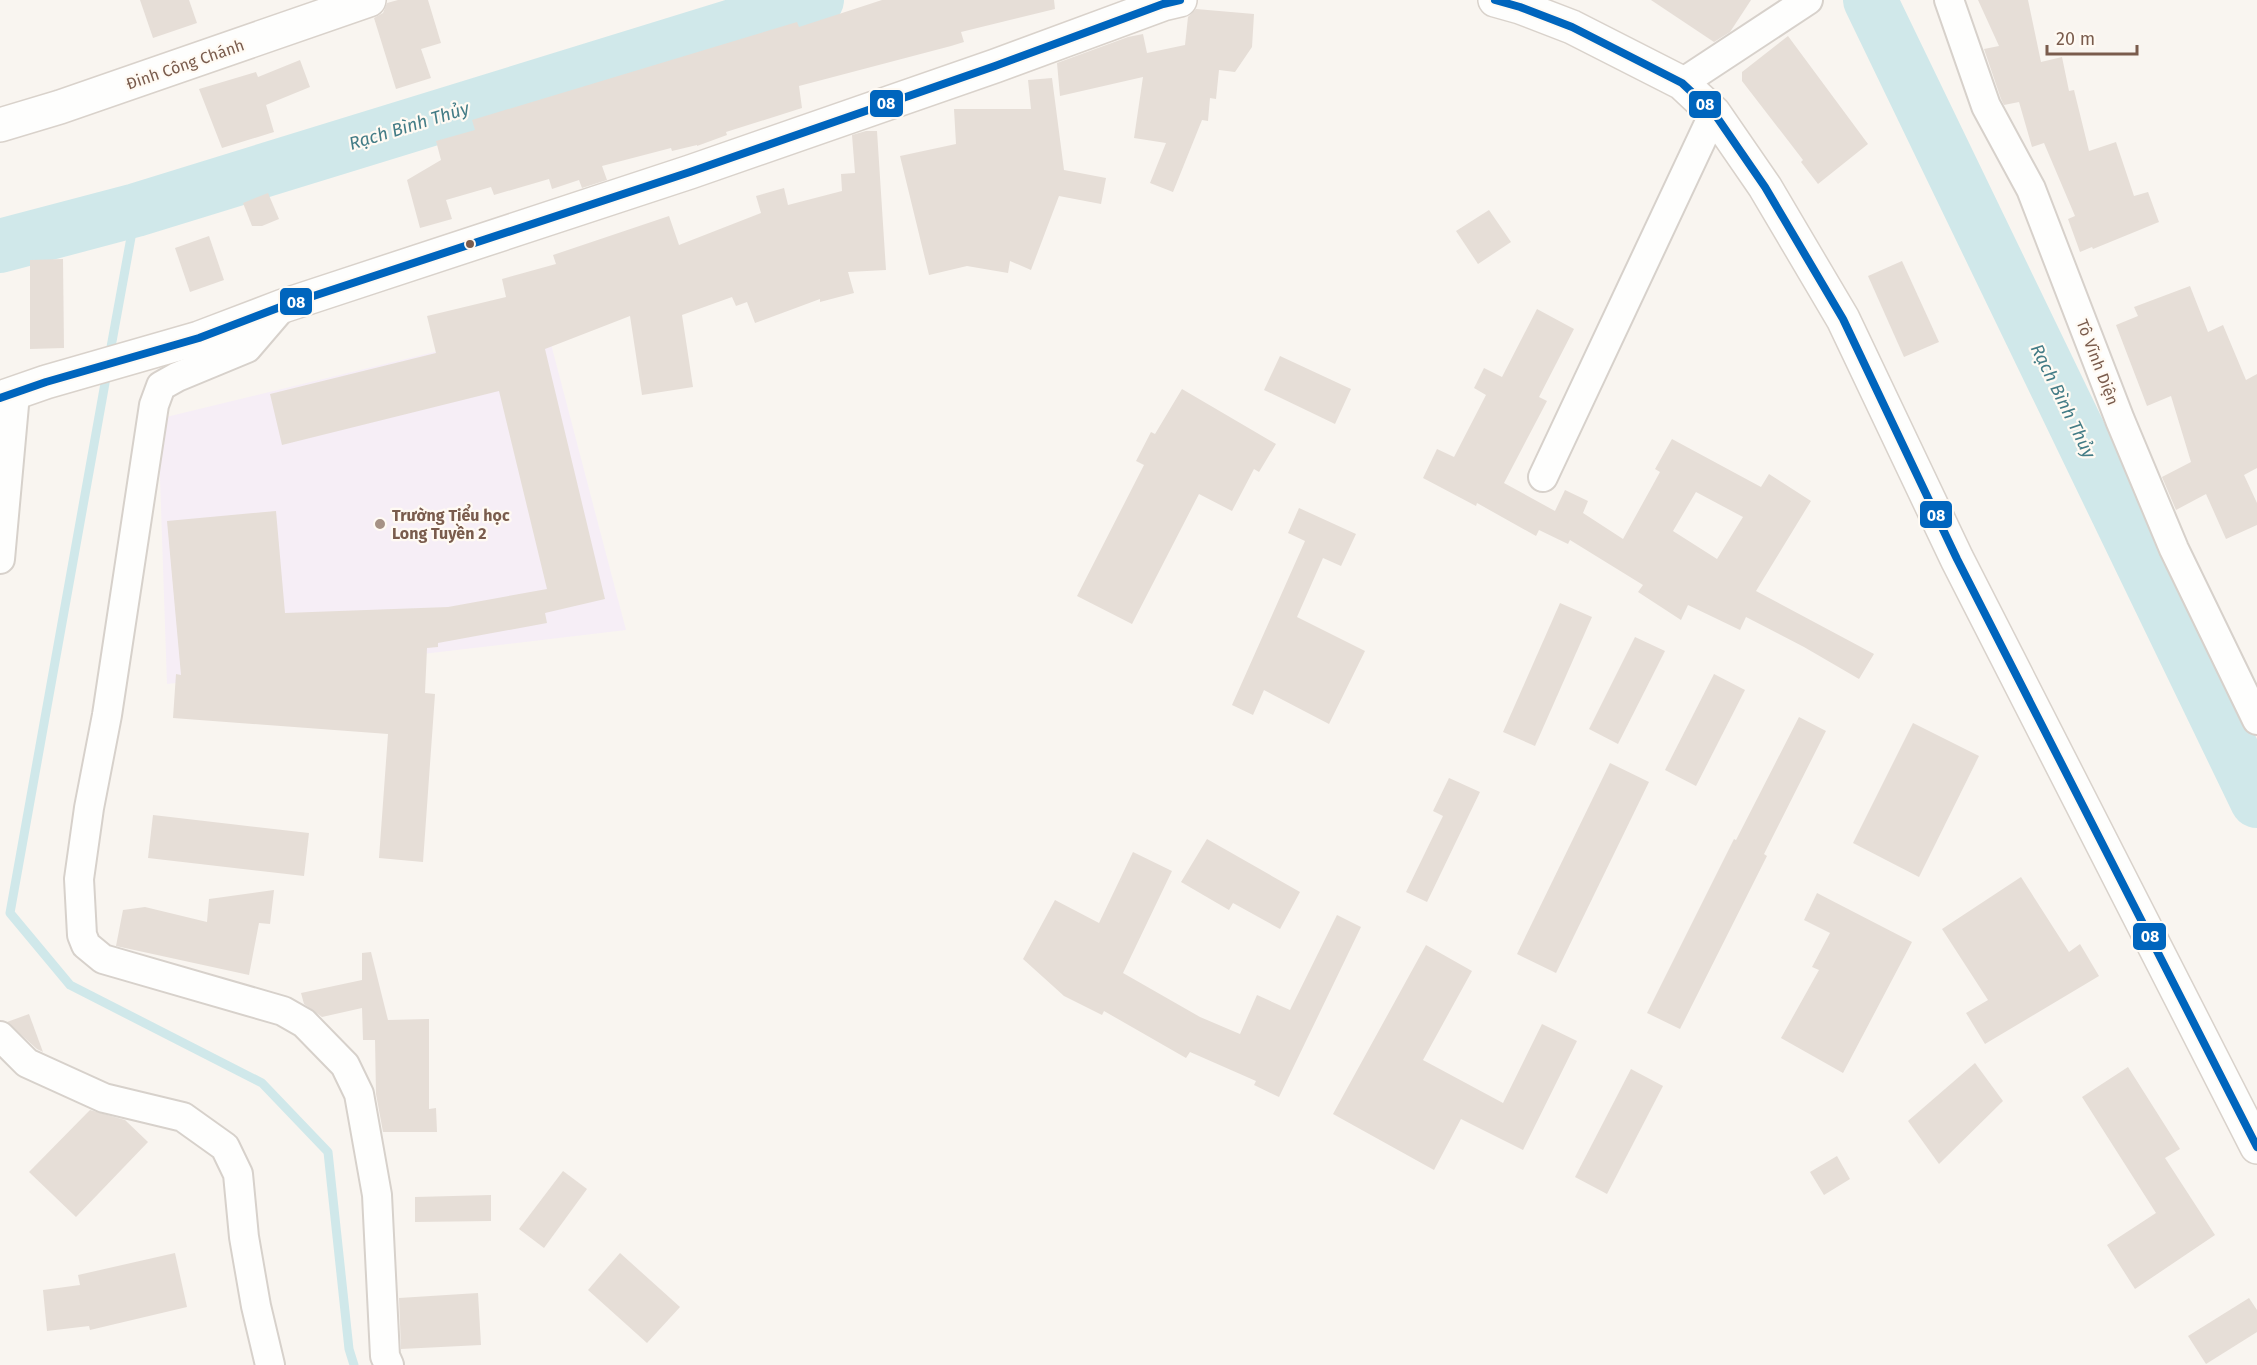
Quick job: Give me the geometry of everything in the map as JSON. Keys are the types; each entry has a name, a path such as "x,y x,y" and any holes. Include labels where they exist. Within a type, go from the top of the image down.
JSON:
{"main road":[{"name":"Đinh Công Chánh","path":"0,125 71,103 369,0"},
{"path":"8,396 46,382 199,338 283,306 690,172 1180,0"},
{"path":"1512,2 1572,27 1682,83 1714,113 1765,187 1843,319 1957,559 2257,1147"}],"street":[{"path":"1682,83 1808,0"},
{"name":"Tô Vĩnh Diện","path":"1949,0 1986,106 2031,189 2120,420 2174,549 2257,720"},
{"path":"1543,477 1714,113"},
{"path":"283,306 247,348 192,370 161,386 154,405 108,715 89,808 79,879 82,935 86,945 104,958 283,1011 304,1023 345,1065 359,1094 377,1195 386,1356 389,1365"},
{"path":"0,559 8,396"},
{"path":"0,1036 27,1063 104,1098 183,1117 225,1147 238,1174 244,1237 256,1306 270,1365"}],"shaded area":[{"name":"Trường Tiểu học Long Tuyền 2","path":"546,325 626,630 167,684 158,419"}],"building":[{"path":"140,0 189,0 197,23 153,38"},
{"path":"398,0 428,0 441,43 421,49 431,78 396,89 374,18 383,13 387,3"},
{"path":"882,0 1054,0 1055,9 961,32 964,42 951,46 799,86 802,108 726,132 727,135 697,146 672,151 671,148 602,166 607,180 582,188 579,180 552,189 549,179 494,195 491,187 446,200 452,219 420,228 407,180 441,160 436,141 475,130 472,120 797,22 799,27"},
{"path":"1651,0 1751,0 1730,32 1714,42"},
{"path":"1978,0 2028,0 2041,62 2062,57 2069,91 2074,90 2089,151 2116,142 2134,196 2148,192 2159,222 2093,249 2092,247 2080,252 2068,219 2075,216 2044,143 2032,147 2019,102 2004,105 2001,99 1984,49 1999,46"},
{"path":"1196,9 1254,14 1252,47 1235,72 1219,70 1216,99 1210,98 1208,121 1202,120 1173,192 1150,183 1166,143 1134,138 1143,77 1060,96 1057,63 1128,37 1143,34 1147,53 1185,45 1188,17"},
{"path":"1788,36 1868,144 1818,184 1801,162 1803,160 1742,81 1742,72"},
{"path":"300,60 310,87 266,105 274,132 222,148 199,89 256,72 258,77"},
{"path":"1052,78 1064,170 1106,178 1101,204 1059,196 1031,270 1010,261 1008,273 967,266 929,275 900,156 956,144 954,109 1031,109 1028,80"},
{"path":"877,131 886,270 848,272 854,293 820,302 820,299 755,323 747,302 736,306 732,297 682,315 693,387 642,395 630,316 545,349 605,599 545,613 547,623 438,643 438,647 427,648 425,693 435,694 423,862 379,858 388,734 173,718 176,674 181,675 167,521 276,511 285,613 448,607 547,589 499,391 282,445 270,394 436,353 427,316 506,297 502,279 556,264 553,255 669,216 679,245 761,213 756,196 784,188 788,205 842,191 841,174 855,173 852,135"},
{"path":"268,193 279,219 262,226 252,226 243,203"},
{"path":"1489,210 1511,242 1478,264 1456,231"},
{"path":"209,236 224,280 190,292 175,248"},
{"path":"63,259 64,348 30,349 30,260"},
{"path":"1902,261 1939,342 1904,357 1868,276"},
{"path":"2190,286 2208,332 2223,325 2246,380 2257,374 2257,468 2244,475 2257,503 2257,525 2226,539 2206,494 2176,510 2162,477 2191,462 2171,396 2147,406 2116,325 2138,316 2134,307"},
{"path":"1537,309 1574,329 1539,397 1547,401 1504,483 1555,511 1565,490 1588,501 1583,513 1623,539 1660,472 1655,469 1672,439 1761,487 1769,474 1811,501 1756,591 1874,654 1859,679 1746,617 1740,630 1688,605 1681,620 1638,592 1643,585 1570,540 1568,544 1539,530 1536,536 1477,503 1476,506 1423,478 1437,449 1454,457 1486,395 1474,388 1484,368 1502,377","holes":["1696,492 1743,517 1717,559 1673,531"]},
{"path":"1280,356 1351,389 1335,424 1264,390"},
{"path":"1182,389 1276,444 1259,472 1254,469 1232,511 1199,494 1132,624 1077,596 1144,465 1136,461 1151,432 1155,434"},
{"path":"1299,508 1356,534 1341,566 1323,558 1297,617 1365,651 1329,724 1264,690 1253,715 1232,705 1305,541 1288,533"},
{"path":"1560,603 1592,617 1535,746 1503,732"},
{"path":"1635,637 1665,651 1618,744 1589,729"},
{"path":"1714,674 1745,690 1696,786 1665,770"},
{"path":"1799,717 1826,731 1764,854 1767,856 1680,1029 1647,1013 1734,839 1736,840"},
{"path":"1913,723 1979,756 1919,877 1853,843"},
{"path":"1610,763 1649,782 1556,973 1517,954"},
{"path":"1449,778 1480,792 1427,902 1406,892 1443,816 1433,811"},
{"path":"153,815 309,833 304,876 148,858"},
{"path":"1207,839 1300,892 1280,929 1233,903 1229,910 1181,882"},
{"path":"1133,852 1172,871 1123,973 1200,1017 1240,1034 1257,995 1290,1010 1337,915 1361,927 1279,1097 1254,1085 1256,1081 1190,1052 1186,1058 1104,1011 1102,1015 1064,996 1023,959 1055,900 1099,923"},
{"path":"2021,877 2069,952 2080,944 2099,976 1985,1044 1966,1013 1988,1000 1942,929"},
{"path":"274,890 270,924 259,923 249,975 116,946 123,910 145,907 207,922 209,899"},
{"path":"1817,893 1912,942 1843,1073 1781,1038 1819,970 1812,967 1830,933 1804,920"},
{"path":"1426,945 1472,971 1423,1060 1503,1103 1542,1024 1577,1041 1523,1150 1461,1119 1434,1170 1333,1114"},
{"path":"371,952 388,1020 429,1019 429,1109 436,1108 437,1132 383,1132 376,1094 375,1040 363,1040 362,1008 322,1017 304,1004 301,993 362,980 362,953"},
{"path":"29,1014 43,1052 7,1022"},
{"path":"1975,1063 2003,1101 1939,1164 1908,1121"},
{"path":"2128,1067 2180,1149 2165,1158 2215,1235 2135,1289 2107,1245 2156,1213 2082,1097"},
{"path":"1631,1069 1663,1086 1607,1194 1575,1177"},
{"path":"90,1110 125,1120 148,1142 76,1217 29,1172"},
{"path":"1837,1156 1850,1179 1824,1195 1810,1172"},
{"path":"563,1171 587,1189 544,1248 519,1229"},
{"path":"491,1195 491,1221 415,1222 415,1197"},
{"path":"175,1253 187,1307 90,1330 89,1326 47,1331 43,1290 80,1285 78,1275"},
{"path":"620,1253 680,1307 647,1343 588,1290"},
{"path":"478,1293 481,1345 401,1349 399,1298"},
{"path":"2249,1298 2257,1310 2257,1332 2206,1364 2188,1336"}],"waterway":[{"name":"Rạch Bình Thủy","path":"0,246 136,210 817,0"},
{"name":"Rạch Bình Thủy","path":"1870,0 2257,801"},
{"path":"109,358 136,210"},
{"path":"107,372 10,913 70,985 262,1083 328,1152 349,1349 354,1365"}],"transit line":[{"name":"08","path":"0,398 46,382 199,338 283,306 690,172 995,66 1163,4 1180,0"},
{"name":"08","path":"1495,0 1572,27 1682,83 1714,113 1765,187 1843,319 1957,559 2257,1147"}],"place":[{"name":"Trường Tiểu học Long Tuyền 2","path":"380,524"}]}
